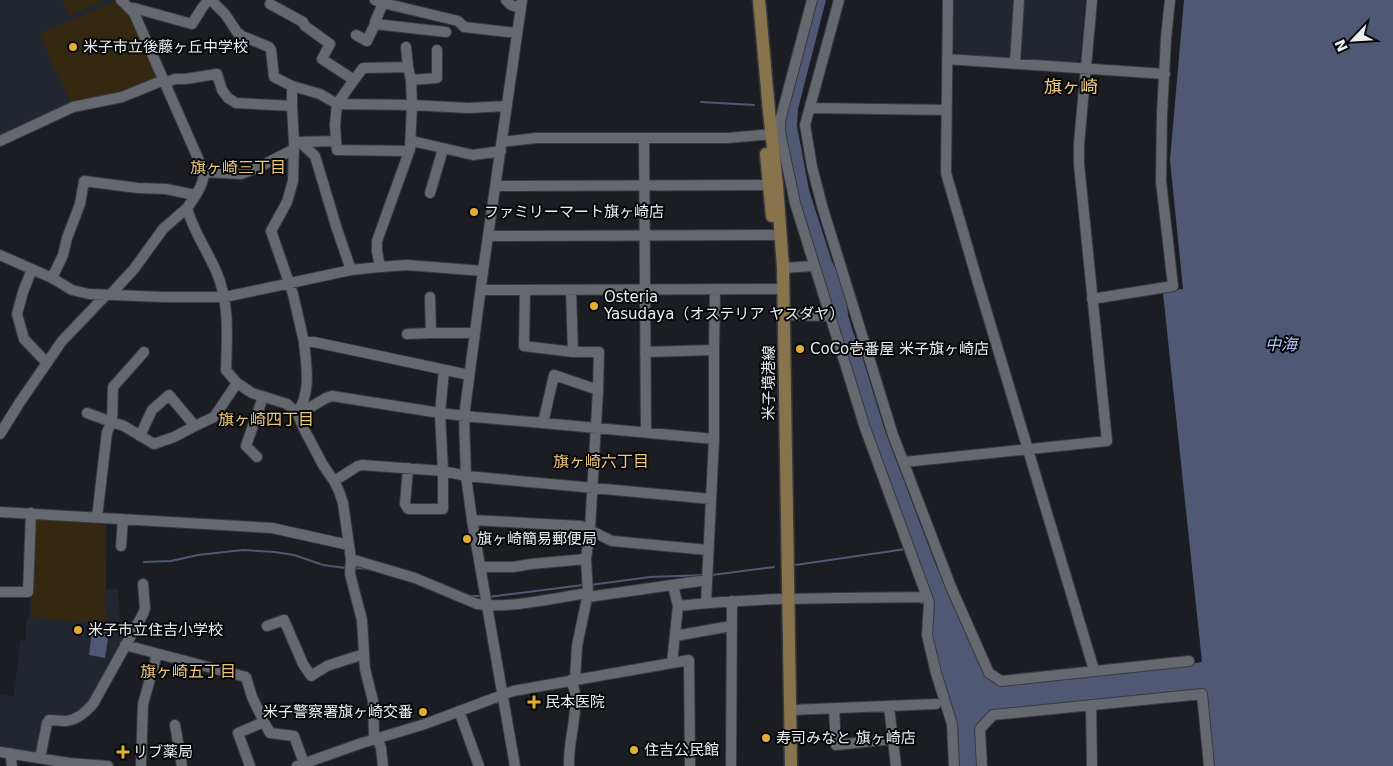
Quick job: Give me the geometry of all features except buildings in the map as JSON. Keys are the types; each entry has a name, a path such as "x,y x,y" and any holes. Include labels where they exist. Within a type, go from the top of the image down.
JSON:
{"main road":[{"name":"米子境港線","path":"752,0 769,135 778,185 783,268 780,289 785,598 791,766"},
{"name":"米子境港線","path":"759,0 769,111 768,185 774,235 776,276 785,315 784,766"}],"street":[{"path":"0,434 62,341 134,269 163,229 187,208 204,178 204,172 134,13 121,0"},
{"path":"131,9 134,8 192,24 202,8 210,0 225,14 237,32 271,50 274,77 292,86 320,94 338,104 468,108 507,106"},
{"path":"506,0 511,5 521,4 464,416 466,476 472,520 516,766"},
{"path":"812,0 779,126 791,186 867,437 929,603 926,635 952,724 954,766"},
{"path":"839,0 806,125 812,168 893,435 951,587 989,673 1001,681 1189,661"},
{"path":"948,0 946,173 1094,670"},
{"path":"1016,63 1019,0"},
{"path":"904,462 1107,442 1079,164 1085,68 1092,0"},
{"path":"1092,299 1173,286 1161,181 1164,74 1170,0"},
{"path":"269,1 303,22 305,26 330,44 322,59 354,80"},
{"path":"356,36 367,41 376,24 379,2 458,20 464,27 517,33"},
{"path":"376,24 446,32"},
{"path":"380,267 377,241 410,146 411,80 406,47"},
{"path":"411,80 437,78 437,50"},
{"path":"947,59 1164,74"},
{"path":"408,67 363,68 338,104 335,125 337,150 410,146 444,149 473,155 536,138 728,138 769,135"},
{"path":"0,141 73,107 122,97 164,81 175,79 217,74 222,90 228,98 236,103 292,106"},
{"path":"292,86 296,144 293,181 287,202 271,231 290,283 304,342 305,395 301,408 297,412"},
{"path":"811,108 946,110"},
{"path":"644,138 646,432"},
{"path":"204,172 241,174 261,166 296,144 336,140"},
{"path":"296,144 315,156 351,270"},
{"path":"430,193 444,149"},
{"path":"52,278 63,255 67,238 80,204 84,181 138,188 166,189 195,196"},
{"path":"496,186 768,185"},
{"path":"187,208 190,220 217,273 225,296 227,325 226,370 237,382 252,393 287,404 297,412 323,465 334,481 343,503 351,558 350,574 362,620 365,669 373,700 374,735 378,739 381,748 383,766"},
{"path":"488,236 774,235"},
{"path":"0,255 52,278 72,290 89,294 162,297 225,296 351,270 380,267 407,265 483,271"},
{"path":"783,268 814,266"},
{"path":"32,269 22,292 17,314 24,339 47,362"},
{"path":"706,603 714,438 715,289"},
{"path":"481,290 780,289"},
{"path":"525,290 524,346 573,352 599,352 590,529 586,559 588,595 577,646 573,680 575,704 569,766"},
{"path":"571,290 573,352"},
{"path":"430,297 431,333"},
{"path":"785,315 830,316"},
{"path":"406,334 475,333"},
{"path":"304,342 314,342 469,375"},
{"path":"645,352 714,350"},
{"path":"97,517 107,432 112,422 113,387 144,352"},
{"path":"408,468 405,504 408,509 443,509 440,413 444,370"},
{"path":"543,422 554,375 598,390"},
{"path":"87,413 124,426 154,444 174,438 214,417 237,382"},
{"path":"140,436 152,410 169,395 194,426"},
{"path":"297,412 301,413 332,396 464,416 714,438"},
{"path":"257,457 246,446 263,398"},
{"path":"334,481 362,465 443,471 466,476 711,499"},
{"path":"0,512 272,528 349,545"},
{"path":"0,592 28,592 32,514"},
{"path":"122,546 123,519"},
{"path":"472,520 580,526 590,529 612,541 708,550"},
{"path":"351,558 415,578 486,606 511,605 707,580"},
{"path":"480,567 513,568 530,564 586,559"},
{"path":"40,758 46,723 49,720 66,721 72,719 83,714 93,704 143,614 145,608 143,584"},
{"path":"672,663 678,606 674,585"},
{"path":"678,606 785,598 927,597"},
{"path":"731,766 732,601"},
{"path":"268,626 284,620 303,664 311,676 327,666 364,654"},
{"path":"675,636 731,626"},
{"path":"125,645 246,678 252,697 270,732 294,736 302,765 513,691 689,660 690,766"},
{"path":"141,766 143,704 157,654"},
{"path":"982,766 980,729 993,715 1202,694 1209,766"},
{"path":"790,710 936,704"},
{"path":"1091,706 1092,766"},
{"path":"889,707 896,766"},
{"path":"834,709 836,745 893,739"},
{"path":"459,711 479,766"},
{"path":"250,766 238,733 264,722"},
{"path":"175,724 182,766"},
{"path":"5,753 70,764 108,766"},
{"path":"5,753 12,766"}],"shaded area":[{"name":"米子市立後藤ヶ丘中学校","path":"0,0 118,0 130,13 158,80 0,138"},
{"path":"62,0 103,0 69,16"},
{"path":"953,0 1016,0 1013,54 1009,58 958,54 953,49"},
{"path":"1022,0 1085,0 1080,59 1074,63 1022,59 1019,55"},
{"path":"116,1 132,22 157,76 156,79 120,92 70,103 57,71 54,71 41,33"},
{"name":"米子市立住吉小学校","path":"34,519 107,521 106,589 118,589 120,619 123,621 135,621 92,700 72,716 43,717 35,752 33,753 0,748 0,695 14,696 20,642 26,638 26,619 29,618"},
{"path":"38,520 101,523 105,527 105,604 107,621 79,622 31,617 36,522"}],"water":[{"name":"中海","path":"815,0 826,0 798,109 797,126 809,190 832,262 837,270 853,332 885,431 937,568 944,576 1000,684 1202,662 1163,293 1164,291 1183,289 1170,160 1184,0 1393,0 1393,766 1212,766 1205,690 1194,690 989,711 975,726 977,766 958,766 932,638 933,606 882,466 823,275 819,270 795,191 783,129"},
{"path":"92,630 109,632 105,658 89,655"}],"waterway":[{"path":"701,102 754,105"},
{"path":"795,565 906,549"},
{"path":"144,562 171,561 198,555 243,550 294,555 323,565 346,568"},
{"path":"712,575 774,567"},
{"path":"353,568 369,569"},
{"path":"590,585 650,577 705,575"},
{"path":"488,597 583,585"},
{"path":"468,596 481,596"},
{"path":"916,601 925,604"}],"place":[{"name":"米子市立後藤ヶ丘中学校","path":"73,47"},
{"name":"ファミリーマート旗ヶ崎店","path":"474,212"},
{"name":"Osteria Yasudaya（オステリア ヤスダヤ）","path":"594,306"},
{"name":"CoCo壱番屋 米子旗ヶ崎店","path":"800,349"},
{"name":"旗ヶ崎簡易郵便局","path":"467,539"},
{"name":"米子市立住吉小学校","path":"78,630"},
{"name":"民本医院","path":"534,702"},
{"name":"米子警察署旗ヶ崎交番","path":"423,712"},
{"name":"寿司みなと 旗ヶ崎店","path":"766,738"},
{"name":"住吉公民館","path":"634,750"},
{"name":"リブ薬局","path":"123,752"}],"district":[{"name":"旗ヶ崎","path":"1071,87"},
{"name":"旗ヶ崎三丁目","path":"238,167"},
{"name":"旗ヶ崎四丁目","path":"266,419"},
{"name":"旗ヶ崎六丁目","path":"601,461"},
{"name":"旗ヶ崎五丁目","path":"188,671"}]}
